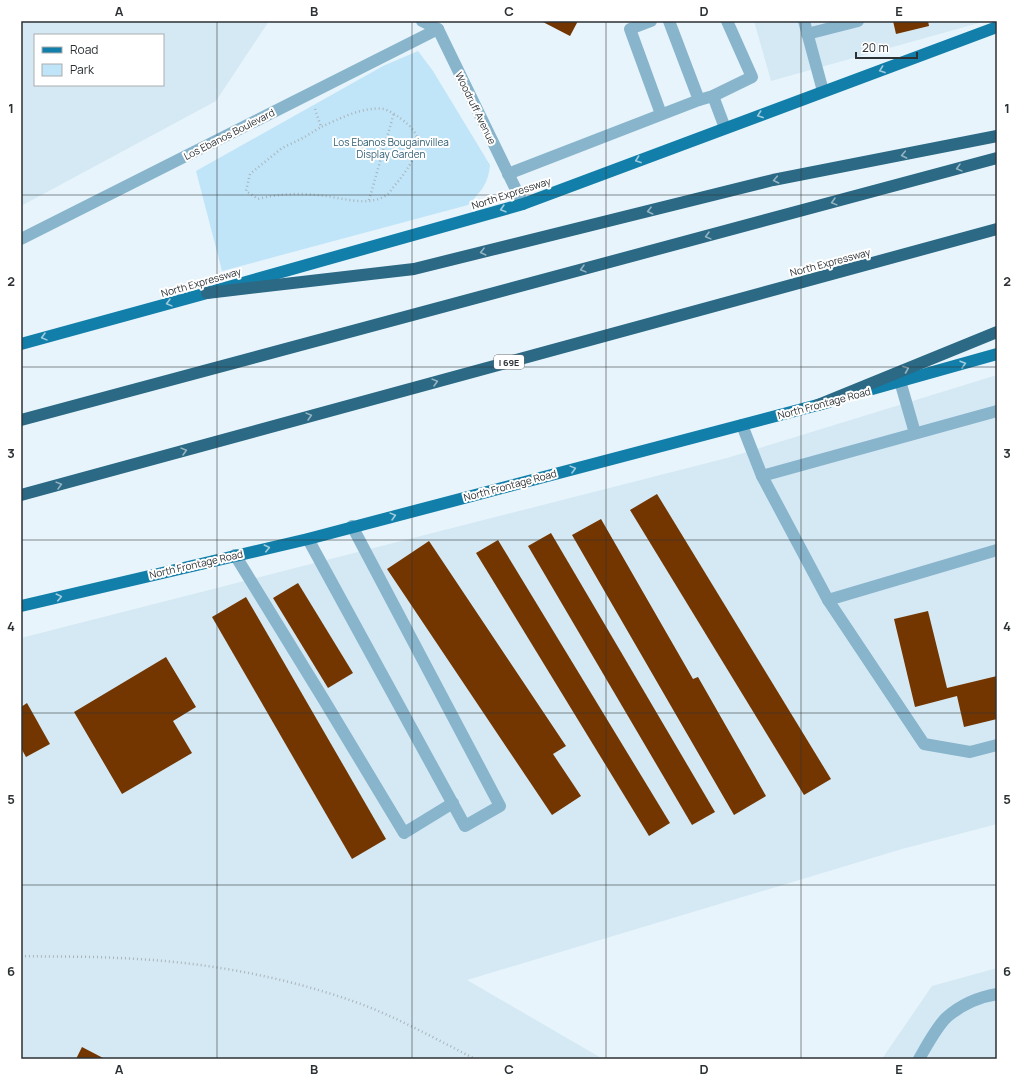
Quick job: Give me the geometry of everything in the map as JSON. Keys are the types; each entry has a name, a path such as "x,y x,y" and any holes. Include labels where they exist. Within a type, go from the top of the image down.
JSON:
{"highway":[{"path":"207,293 414,269 773,180 997,136"},
{"path":"21,420 997,158"},
{"name":"North Expressway","path":"21,495 997,229"},
{"path":"818,405 997,332"}],"main road":[{"name":"North Expressway","path":"21,344 523,204 997,27"},
{"name":"North Frontage Road","path":"21,606 308,539 352,526 818,405 997,354"}],"street":[{"path":"422,21 440,25"},
{"path":"650,21 630,29 661,114"},
{"path":"669,21 699,100"},
{"path":"508,174 661,114 713,96 752,77 726,21"},
{"path":"804,21 823,92"},
{"path":"807,34 858,21"},
{"path":"996,21 997,27"},
{"name":"Los Ebanos Boulevard","path":"21,239 309,94 440,25"},
{"name":"Woodruff Avenue","path":"440,25 523,204"},
{"path":"713,96 725,128"},
{"path":"900,382 916,433"},
{"path":"762,476 997,411"},
{"path":"742,425 762,476 828,600 924,744 970,752 997,745"},
{"path":"308,539 465,826 500,806 352,526"},
{"path":"828,600 997,550"},
{"path":"235,555 404,833 454,804"},
{"path":"919,1059 928,1042 946,1018 971,1001 997,994"}],"path":[{"path":"309,94 320,127"},
{"path":"384,110 394,113 410,125 416,133 420,145 413,161 389,193 376,200 361,201 330,196 296,194 269,196 258,199 246,191 250,174 282,148 303,138 320,127 358,112 384,110"},
{"path":"369,200 394,113"},
{"path":"21,956 119,958 195,964 253,974 313,988 362,1005 419,1030 475,1059"}],"shaded area":[{"path":"21,21 269,21 216,101 21,206"},
{"path":"754,21 986,21 771,81"},
{"path":"997,375 997,824 902,849 467,980 603,1059 21,1059 21,638 727,458"},
{"path":"997,968 997,1059 882,1059 932,986"}],"green space":[{"name":"Los Ebanos Bougainvillea Display Garden","path":"418,51 433,71 490,165 486,183 477,196 468,205 222,271 196,171 383,66"}],"building":[{"path":"541,21 578,21 570,36"},
{"path":"893,21 928,21 929,26 896,34"},
{"path":"657,494 831,779 804,795 630,510"},
{"path":"601,519 693,679 698,677 766,796 734,815 572,535"},
{"path":"551,533 715,812 692,825 528,546"},
{"path":"498,540 670,823 649,836 476,553"},
{"path":"429,541 566,746 553,754 581,796 552,815 387,569"},
{"path":"298,583 353,673 328,688 273,598"},
{"path":"246,597 386,839 352,859 212,617"},
{"path":"928,611 947,688 997,676 997,719 964,727 957,696 915,707 894,619"},
{"path":"166,657 196,707 173,721 192,753 122,794 74,712"},
{"path":"27,703 50,744 26,757 21,748 21,707"},
{"path":"82,1047 105,1059 76,1059"}]}
